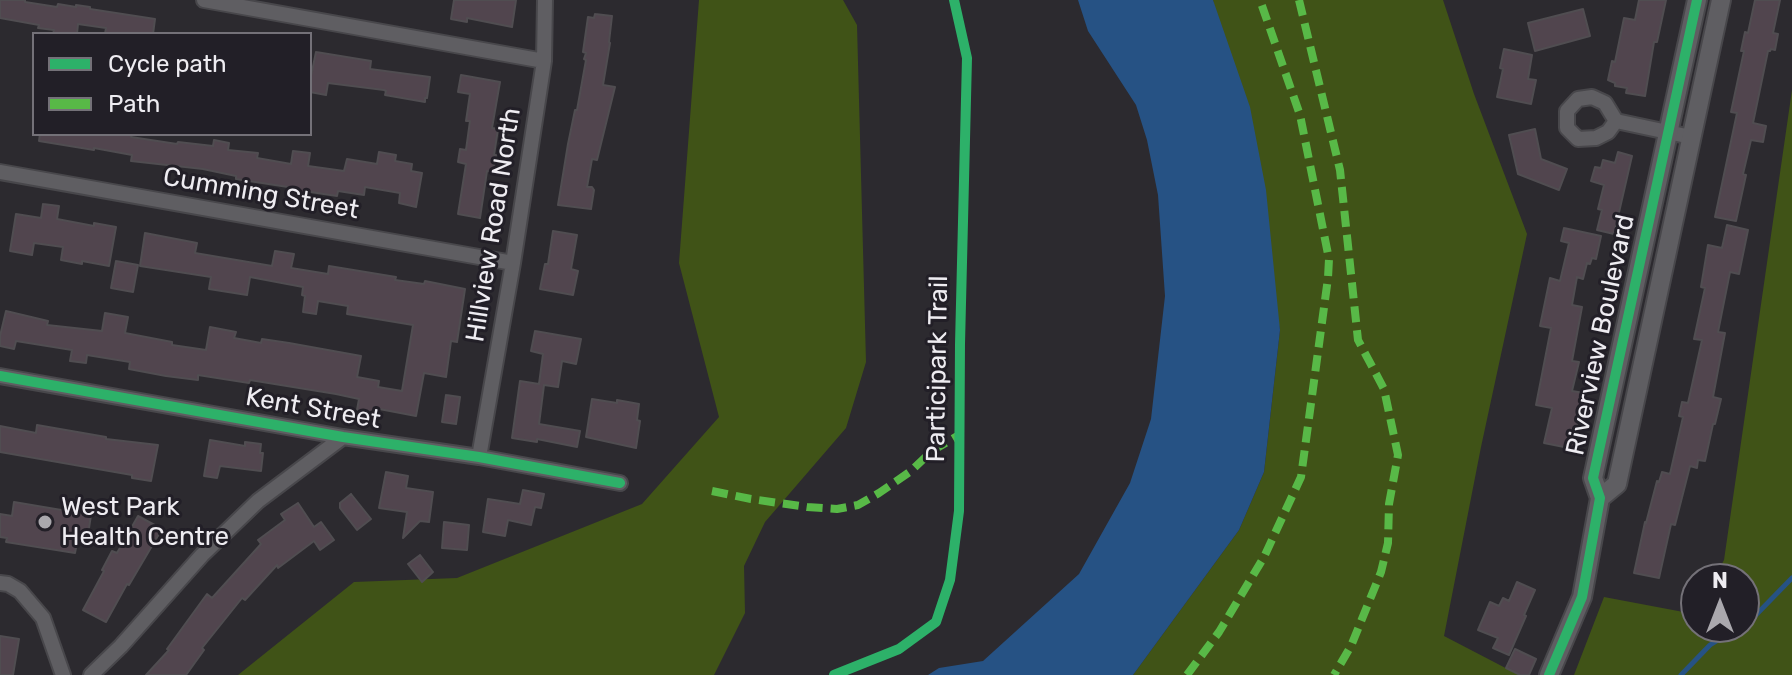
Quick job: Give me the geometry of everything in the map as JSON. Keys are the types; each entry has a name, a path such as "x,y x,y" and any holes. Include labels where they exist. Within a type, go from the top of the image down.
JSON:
{"street":[{"path":"204,0 544,61"},
{"name":"Hillview Road North","path":"479,457 544,61 545,0"},
{"name":"Riverview Boulevard","path":"1549,675 1582,597 1600,498 1593,478 1697,0"},
{"name":"Riverview Boulevard","path":"1600,498 1617,484 1721,0"},
{"path":"1616,121 1691,137"},
{"name":"Cumming Street","path":"0,172 513,263"},
{"path":"1620,351 1645,356"},
{"name":"Kent Street","path":"0,376 620,483"},
{"path":"91,675 202,555 258,501 343,437"},
{"path":"0,583 20,591 43,618 63,675"}],"green space":[{"path":"699,0 843,0 857,25 866,362 846,428 765,522 744,566 745,613 714,675 238,675 354,582 457,578 642,504 719,417 679,263"},
{"path":"1213,0 1443,0 1474,94 1527,234 1444,636 1519,675 1133,675 1239,530 1264,472 1280,330"},
{"path":"1792,90 1792,675 1574,675 1604,597 1680,611 1680,643 1760,643 1760,563 1722,563"}],"water":[{"path":"1078,0 1213,0 1250,107 1266,190 1280,330 1264,472 1239,530 1133,675 928,675 939,668 983,661 1079,574 1130,483 1151,419 1165,296 1158,195 1136,105 1088,31"}],"building":[{"path":"0,0 25,0 57,7 58,4 90,7 155,19 153,32 105,32 106,28 78,24 77,32 54,32 38,28 39,25 0,18"},
{"path":"454,0 516,0 512,27 467,18 467,22 451,19"},
{"path":"1639,0 1666,0 1657,42 1654,42 1645,96 1626,93 1627,88 1615,86 1608,80 1624,18 1635,20"},
{"path":"1755,0 1780,0 1773,33 1778,34 1775,50 1768,51 1753,123 1766,126 1763,142 1751,140 1736,221 1715,217 1737,113 1731,112 1744,51 1741,51"},
{"path":"1583,9 1590,36 1535,51 1528,23"},
{"path":"595,14 612,16 603,85 615,87 597,160 592,159 587,187 594,190 591,209 558,205 586,60 586,53 583,52 588,17 594,18"},
{"path":"1504,49 1532,55 1528,79 1536,80 1531,104 1497,97"},
{"path":"316,52 371,61 370,69 430,77 425,102 385,95 384,90 328,83 326,95 312,92"},
{"path":"461,75 500,82 492,128 498,129 496,155 493,172 487,171 480,218 458,214 466,164 458,162 460,149 466,150 470,121 466,121 470,94 458,92"},
{"path":"1535,129 1541,159 1567,169 1559,190 1518,174 1509,135"},
{"path":"40,136 131,136 213,146 214,140 229,143 228,150 258,153 257,158 291,164 293,151 310,153 308,166 344,171 347,159 377,164 379,152 396,155 395,161 412,164 411,171 422,173 416,207 399,203 400,193 365,187 364,195 338,191 337,196 304,191 303,196 287,194 288,187 236,179 236,176 203,169 131,161 132,155 39,141"},
{"path":"1618,152 1632,156 1614,234 1597,230 1604,185 1591,181 1595,167 1601,168 1603,160 1615,163"},
{"path":"43,204 59,206 57,219 116,227 109,266 61,260 63,247 34,243 32,255 10,251 16,214 41,218"},
{"path":"1727,225 1748,230 1739,274 1730,272 1718,332 1725,333 1713,397 1721,399 1715,424 1705,461 1698,460 1697,468 1690,466 1675,525 1671,524 1659,578 1634,573 1657,481 1662,472 1670,474 1683,417 1679,416 1682,402 1688,403 1702,340 1694,339 1705,288 1701,287 1708,245 1722,248"},
{"path":"1564,228 1601,236 1596,259 1592,258 1590,264 1587,263 1583,279 1577,277 1572,305 1582,307 1572,361 1579,362 1572,391 1584,393 1576,431 1582,432 1579,450 1544,443 1552,408 1536,405 1551,328 1540,326 1550,278 1560,281 1569,243 1561,241"},
{"path":"553,231 577,235 571,269 578,271 573,295 540,289"},
{"path":"145,233 197,243 195,253 272,266 275,251 294,254 291,268 328,274 329,266 396,277 395,280 424,284 425,281 465,289 457,342 451,341 446,377 424,373 416,416 374,408 373,413 357,410 359,399 336,394 250,380 249,383 198,375 198,380 166,376 129,369 130,362 87,355 86,363 70,361 72,350 16,341 14,349 0,346 6,311 48,321 47,325 102,331 105,313 128,317 125,333 172,342 172,345 206,350 210,327 236,332 234,338 261,343 262,339 361,356 357,377 379,381 378,387 402,391 413,325 347,314 348,306 318,301 316,314 303,312 303,287 250,277 247,295 209,289 211,277 140,266"},
{"path":"116,261 138,265 133,292 111,288"},
{"path":"535,331 581,339 576,364 562,361 558,387 544,385 539,424 580,431 577,447 537,439 537,442 512,438 520,381 539,384 543,354 531,351"},
{"path":"446,395 460,397 456,424 442,422"},
{"path":"592,399 639,404 636,448 586,437"},
{"path":"37,425 106,439 158,445 151,481 0,452 0,426 36,433"},
{"path":"210,440 245,446 245,442 261,444 261,471 220,466 217,478 204,476"},
{"path":"386,472 408,476 406,488 433,492 429,522 420,521 403,538 407,512 379,508"},
{"path":"523,490 544,494 541,508 535,507 531,525 508,520 505,536 483,532 488,499 520,504"},
{"path":"351,494 371,519 357,530 340,508 340,503"},
{"name":"West Park Health Centre","path":"14,502 91,515 89,528 82,538 78,537 75,553 6,542 7,538 0,537 0,514 12,516"},
{"path":"298,503 314,527 321,522 334,540 320,550 314,541 278,568 277,565 245,600 242,598 202,648 204,650 186,675 146,675 169,650 207,594 212,598 261,544 258,540 285,520 281,514"},
{"path":"138,516 162,529 106,622 83,610 112,551 117,553"},
{"path":"444,522 469,525 467,550 442,548"},
{"path":"420,555 433,572 422,582 408,564"},
{"path":"1517,582 1535,590 1509,655 1493,648 1498,638 1478,630 1490,602 1499,606 1503,598 1509,601"},
{"path":"0,636 19,639 13,675 0,675"},
{"path":"1515,649 1536,659 1529,675 1520,675 1506,668"}],"waterway":[{"path":"1760,611 1792,578"},
{"path":"1681,675 1713,643"}],"marked path":[{"path":"1187,675 1219,632 1264,557 1301,477 1328,278 1329,259 1300,115 1260,0"},
{"path":"1299,0 1340,170 1358,340 1384,389 1398,455 1389,504 1388,543 1381,572 1351,646 1334,675"},
{"path":"712,491 807,507 837,509 858,505 959,435"}],"cycle path":[{"name":"Participark Trail","path":"834,675 899,649 936,622 950,580 959,511 967,58 954,0"},
{"path":"1549,675 1582,597 1600,498 1593,478 1697,0"},
{"path":"0,376 620,483"}],"place":[{"name":"West Park Health Centre","path":"45,522"}]}
